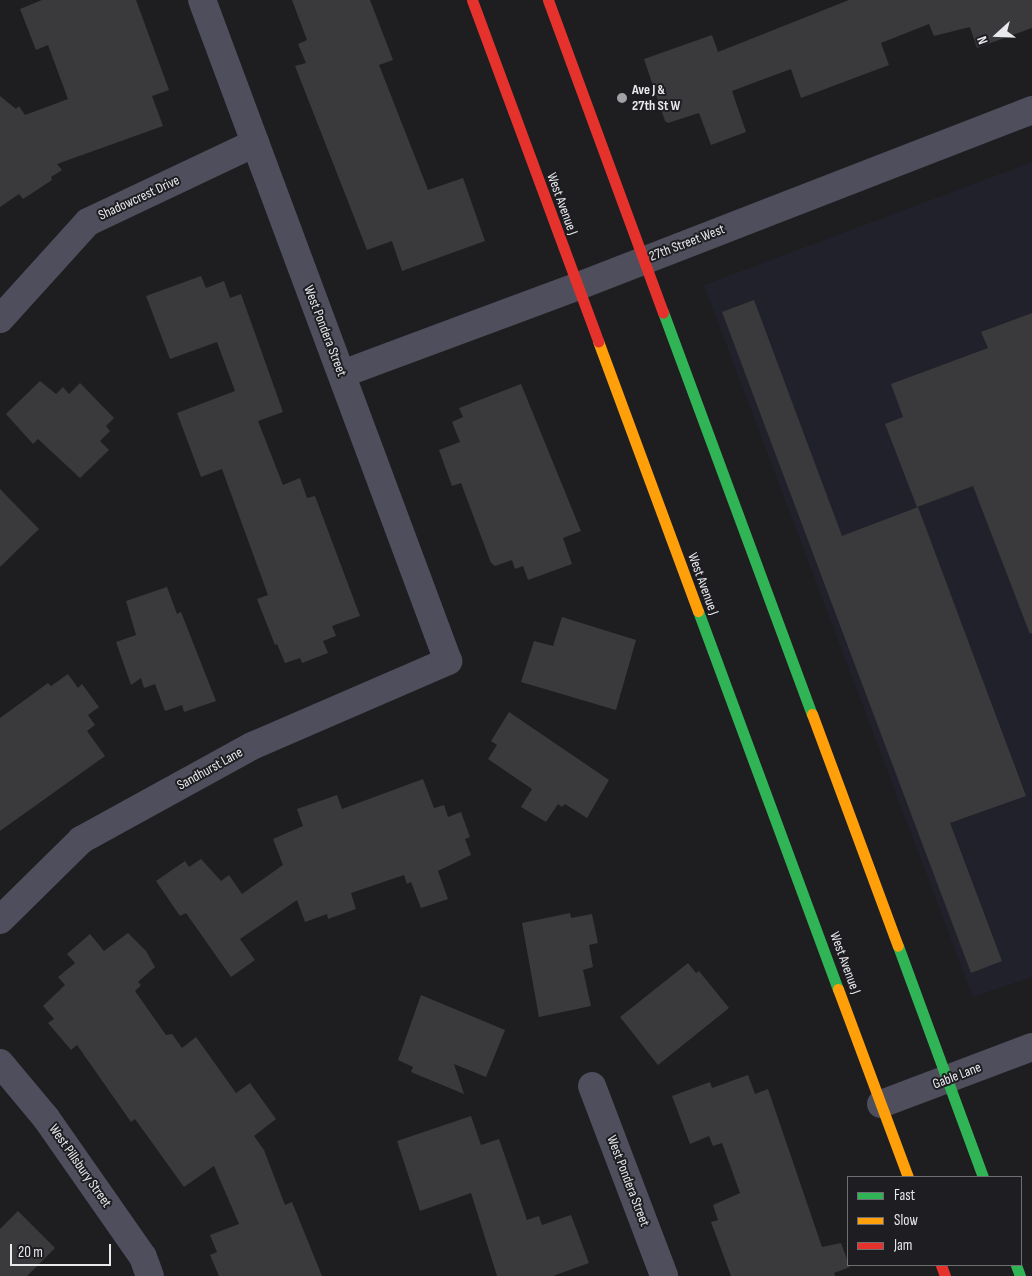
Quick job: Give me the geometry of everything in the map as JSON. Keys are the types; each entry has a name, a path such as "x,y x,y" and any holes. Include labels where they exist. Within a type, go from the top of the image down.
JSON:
{"main road":[{"name":"West Avenue J","path":"472,0 576,287 908,1176"},
{"path":"548,0 642,260 983,1176"}],"street":[{"name":"West Pondera Street","path":"202,0 448,661"},
{"name":"27th Street West","path":"342,374 576,287 1032,110"},
{"name":"Shadowcrest Drive","path":"0,320 88,222 255,143"},
{"name":"Sandhurst Lane","path":"0,920 81,840 252,746 448,661"},
{"name":"Gable Lane","path":"881,1104 1032,1047"},
{"name":"West Pillsbury Street","path":"0,1063 52,1126 143,1257 150,1276"},
{"name":"West Pondera Street","path":"592,1086 664,1276"}],"shaded area":[{"path":"1032,162 1032,977 973,997 704,285"}],"building":[{"path":"42,0 136,0 169,90 152,96 163,126 57,164 62,170 51,177 52,180 23,199 19,194 0,207 0,96 16,109 19,106 25,115 68,99 48,45 36,50 20,9"},
{"path":"292,0 370,0 393,60 379,65 428,190 463,178 485,241 402,271 392,241 367,250 295,66 306,63 298,44 307,40"},
{"path":"849,0 1032,0 1032,28 977,48 970,27 934,36 929,24 881,43 889,65 801,98 791,69 732,91 746,132 711,145 699,113 668,123 665,121 644,59 712,35 718,52"},
{"path":"201,276 206,288 224,281 230,298 241,294 283,412 258,421 283,485 300,478 307,498 315,496 360,616 332,626 336,636 323,641 328,653 302,663 300,658 285,663 277,644 275,645 257,599 268,595 222,469 201,477 177,413 235,391 217,342 170,359 146,296"},
{"path":"754,300 842,536 918,507 1026,796 950,823 1002,961 971,973 722,312"},
{"path":"1032,313 1032,633 1030,634 973,486 917,507 885,424 903,417 891,384 988,348 981,332"},
{"path":"40,381 56,394 63,387 69,394 80,383 114,418 106,426 110,431 100,441 109,450 80,478 38,439 33,444 6,414"},
{"path":"521,384 581,531 563,538 572,564 528,580 523,566 515,569 512,560 495,566 491,563 461,483 452,486 439,450 460,442 452,422 463,417 459,408"},
{"path":"0,489 39,529 0,567"},
{"path":"167,587 177,614 181,612 216,701 184,712 182,705 165,711 155,684 144,688 141,678 131,685 116,642 136,635 126,601"},
{"path":"562,617 636,640 616,710 521,682 534,641 553,646"},
{"path":"68,674 78,688 82,684 99,707 88,715 95,725 87,731 105,756 0,831 0,718 48,683 51,686"},
{"path":"509,712 609,780 587,818 565,804 562,807 558,804 546,822 521,807 532,789 488,759 497,745 491,741"},
{"path":"423,779 434,808 444,805 448,817 461,812 470,837 465,839 471,855 438,871 448,899 421,908 411,882 407,884 404,875 351,893 356,909 328,919 327,914 305,922 297,900 240,939 255,960 231,977 186,913 180,916 156,881 185,861 189,867 201,859 221,881 229,875 242,894 283,865 273,839 303,826 297,809 337,795 342,809"},
{"path":"570,913 571,918 592,914 598,943 589,945 593,967 583,970 591,1006 539,1017 522,923"},
{"path":"128,933 146,951 155,967 138,982 141,985 135,991 166,1035 172,1034 182,1048 196,1037 236,1093 250,1083 276,1119 254,1136 264,1150 285,1205 292,1202 322,1276 219,1276 210,1255 217,1252 210,1235 239,1224 214,1166 184,1187 135,1119 131,1122 77,1045 71,1050 48,1023 54,1019 43,1006 65,985 58,977 75,963 67,954 90,934 104,951"},
{"path":"688,963 696,973 699,971 729,1008 658,1065 620,1017"},
{"path":"421,995 505,1030 486,1077 454,1064 464,1094 411,1072 413,1067 398,1060"},
{"path":"748,1075 755,1094 768,1089 822,1247 841,1243 847,1259 847,1266 850,1267 834,1273 835,1276 731,1276 711,1222 718,1220 713,1205 740,1193 722,1143 713,1146 709,1136 690,1144 672,1096 710,1082 712,1088"},
{"path":"471,1116 481,1145 499,1139 527,1220 539,1216 542,1225 571,1215 589,1263 553,1276 497,1276 471,1193 420,1211 397,1141"},
{"path":"18,1211 55,1248 27,1276 0,1276 0,1229"}],"traffic: fast":[{"path":"663,312 812,714"},
{"path":"698,611 838,989"},
{"path":"898,946 983,1176"},
{"path":"1016,1266 1020,1276"}],"traffic: slow":[{"path":"598,341 698,611"},
{"path":"812,714 898,946"},
{"path":"838,989 908,1176"}],"traffic: jam":[{"path":"472,0 598,341"},
{"path":"548,0 663,312"},
{"path":"941,1266 945,1276"}],"place":[{"name":"Ave J & 27th St W","path":"622,98"}]}
